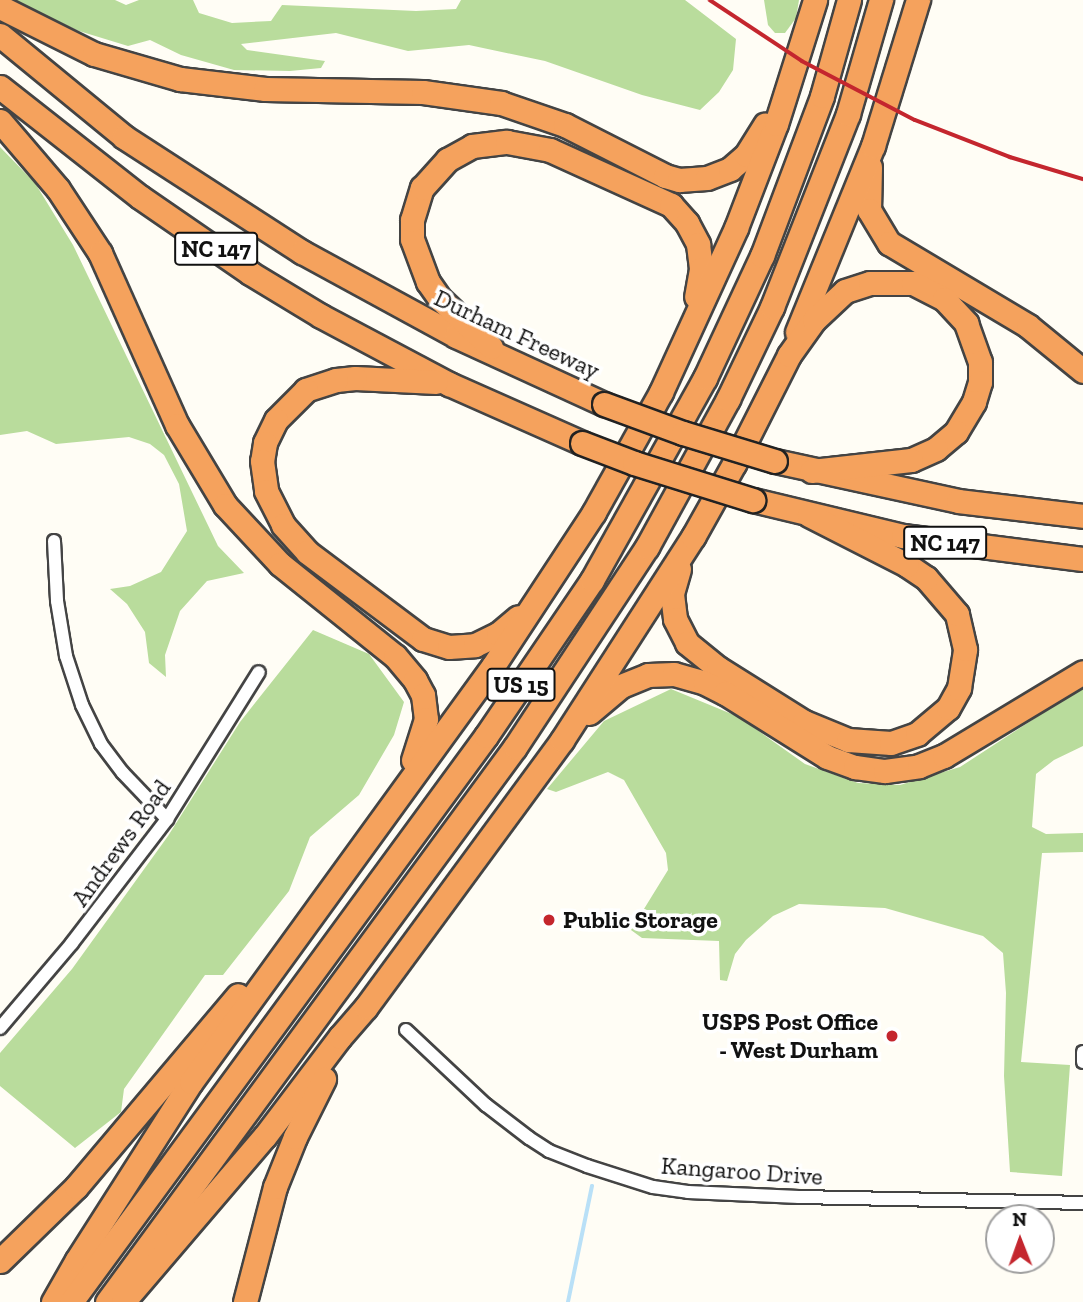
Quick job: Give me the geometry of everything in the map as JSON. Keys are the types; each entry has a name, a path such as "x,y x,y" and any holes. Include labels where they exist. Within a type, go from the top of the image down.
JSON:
{"highway":[{"path":"53,1302 141,1158 290,942 537,601 613,478 688,334 751,190 815,0"},
{"name":"US 15","path":"71,1302 486,736 592,580 705,378 762,256 822,96 849,0"},
{"name":"US 15","path":"107,1302 515,747 647,547 728,399 772,307 848,114 881,0"},
{"path":"123,1302 265,1136 366,1007 562,740 693,537 734,464 789,355 873,146 918,0"},
{"path":"0,7 94,54 180,79 265,89 423,92 501,103 565,125 678,180 722,174 737,164 757,139 791,74"},
{"name":"Durham Freeway","path":"0,35 105,122 191,183 357,285 506,361 604,404 683,433 812,471 958,501 1083,516"},
{"name":"NC 147","path":"0,87 131,190 250,273 321,316 449,384 582,443 669,475 809,515 941,542 1083,559"},
{"path":"0,121 58,189 100,253 177,425 225,505 281,564 396,656 415,680 423,695 426,719 422,739 402,789"},
{"path":"506,361 434,290 422,272 412,239 415,208 429,178 459,152 487,143 523,143 550,150 661,199 679,211 693,233 701,255 700,281 688,334"},
{"path":"873,146 868,185 869,210 889,243 909,258 1028,326 1083,371"},
{"path":"789,355 814,320 834,300 859,286 881,281 913,283 944,299 966,323 978,352 980,382 974,402 963,423 947,442 911,460 812,471"},
{"path":"449,384 355,378 336,380 306,390 276,420 265,443 262,475 270,501 282,525 307,552 401,624 436,645 465,647 486,642 537,601"},
{"path":"693,537 671,594 680,631 696,652 758,693 828,733 869,744 891,743 917,734 948,708 959,688 965,649 957,614 941,594 916,571 809,515"},
{"path":"562,740 621,686 661,673 705,682 803,744 841,762 876,771 909,768 955,750 1083,672"},
{"path":"0,1261 60,1205 216,1017 290,942"},
{"path":"245,1302 259,1240 285,1160 314,1097 366,1007"}],"street":[{"path":"54,541 57,601 66,656 82,705 98,738 123,773 167,819"},
{"name":"Andrews Road","path":"0,1028 72,943 167,819 259,672"},
{"name":"Kangaroo Drive","path":"406,1030 486,1105 529,1138 549,1150 587,1166 653,1187 688,1192 776,1196 1083,1203"},
{"path":"1083,1052 1083,1062"}],"green space":[{"path":"11,0 115,0 126,5 139,0 193,0 199,13 232,23 271,21 282,5 416,11 456,9 461,0 685,0 736,39 733,70 719,92 700,110 642,95 545,61 469,45 408,51 336,33 241,44 247,50 325,61 321,68 290,71 234,70 181,55 150,40 128,46 79,31"},
{"path":"764,0 799,0 796,18 785,33 775,33 768,25"},
{"path":"0,147 35,183 73,245 218,546 244,573 207,581 180,611 165,655 166,677 149,663 145,632 127,604 110,589 130,586 161,572 187,531 179,484 164,455 150,444 129,437 56,444 27,431 0,435"},
{"path":"313,630 369,654 404,702 394,735 359,795 310,837 289,891 223,975 205,975 124,1089 121,1112 75,1148 0,1086 0,1053 72,969 168,836 240,722"},
{"path":"1083,687 1083,746 1054,760 1036,774 1032,827 1046,834 1083,833 1083,852 1042,853 1021,1062 1070,1065 1062,1176 1010,1172 1004,1076 1006,993 1003,953 983,936 885,908 799,904 773,916 746,940 735,954 727,981 720,980 719,941 642,938 631,930 668,870 666,853 624,780 608,772 556,792 547,789 604,721 671,689 739,717 805,764 858,783 900,785 960,767"}],"waterway":[{"path":"568,1302 592,1186"}],"railway":[{"path":"710,0 802,61 915,120 1010,157 1083,179"}],"place":[{"name":"Public Storage","path":"549,920"},
{"name":"USPS Post Office - West Durham","path":"892,1036"}]}
